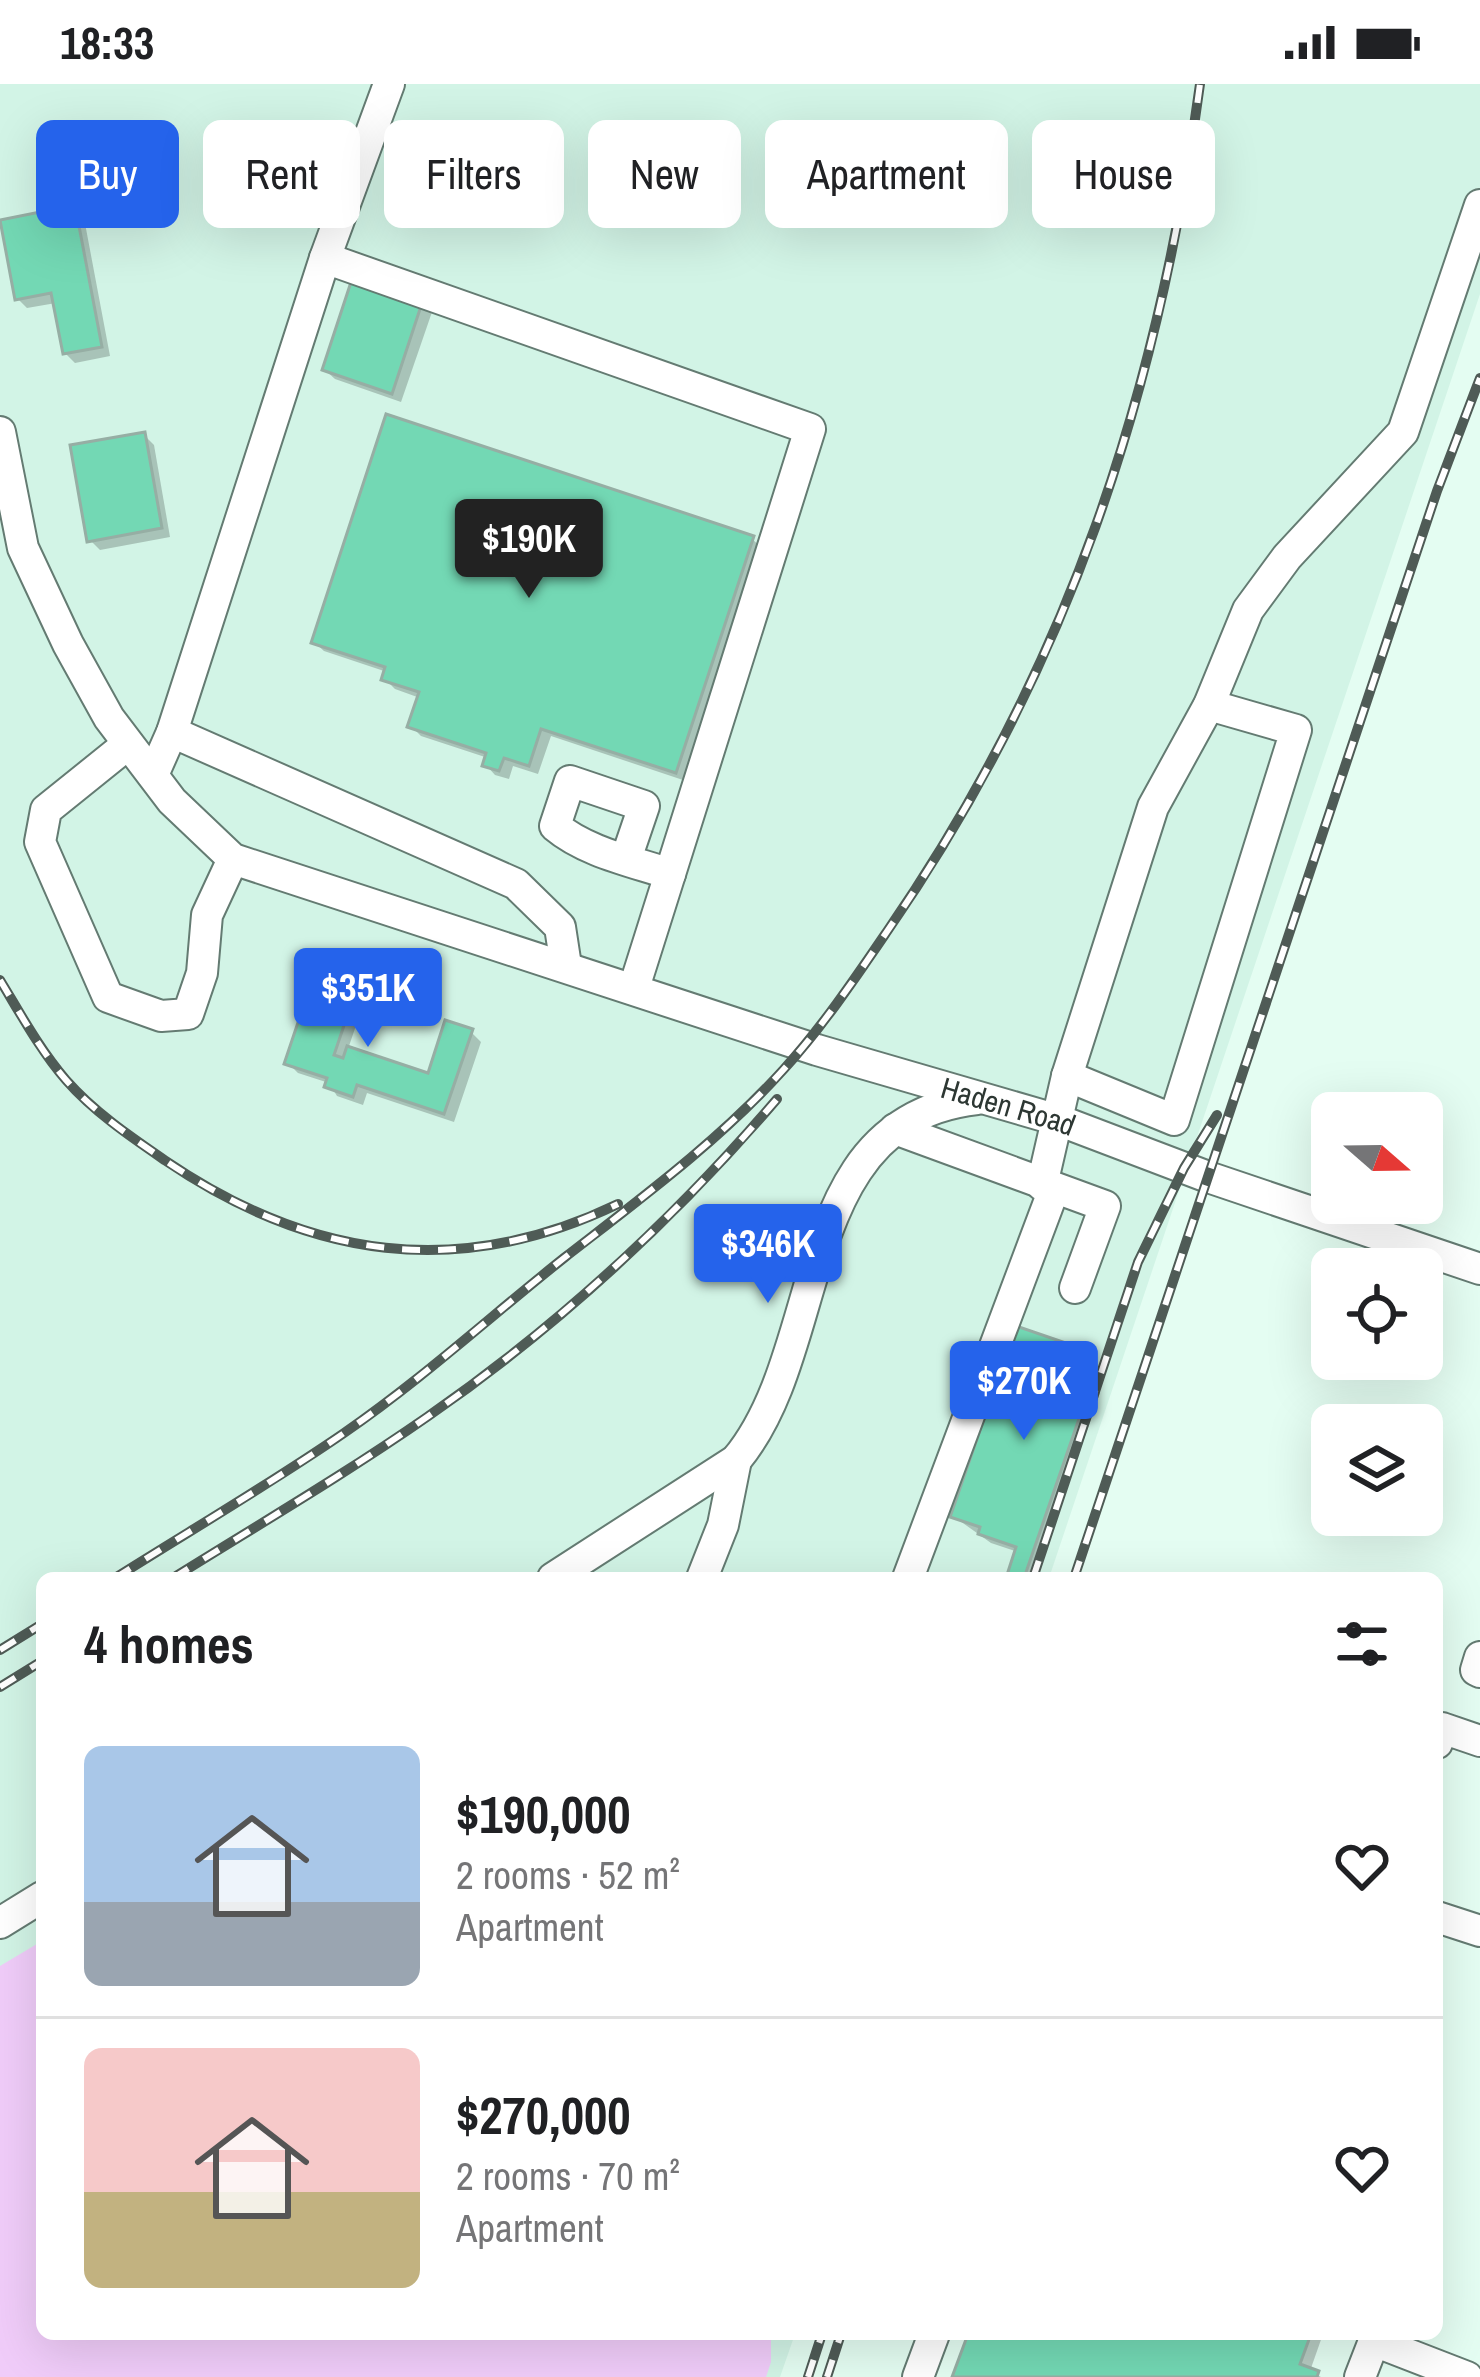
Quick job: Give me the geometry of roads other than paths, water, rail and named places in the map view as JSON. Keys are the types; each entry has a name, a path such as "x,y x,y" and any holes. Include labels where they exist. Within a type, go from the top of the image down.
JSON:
{"street":[{"path":"153,776 172,732 325,258 389,84"},
{"path":"910,1572 1048,1187 1067,1076 1153,807 1209,705 1248,610 1287,557 1403,432 1480,205"},
{"path":"325,258 811,429 634,988"},
{"path":"0,432 23,548 68,644 109,718 172,801 233,859 817,1050 989,1098"},
{"path":"1067,1076 1174,1120 1296,730 1209,705"},
{"path":"172,732 516,884 560,927 566,966"},
{"path":"128,743 46,810 40,842 108,998 161,1016 188,1014 202,974 207,914 233,859"},
{"path":"626,860 670,874"},
{"name":"Haden Road","path":"563,1572 736,1460 752,1441 778,1390 828,1224 842,1194 857,1168 895,1129 941,1104 989,1098 1480,1269"},
{"path":"895,1129 1106,1206 1075,1288"},
{"path":"704,1572 723,1525 736,1460"},
{"path":"1480,1657 1475,1670 1480,1672"},
{"path":"1443,1728 1480,1741"},
{"path":"0,1923 36,1901"},
{"path":"1443,1919 1480,1931"},
{"path":"918,2377 932,2340"},
{"path":"1360,2377 1372,2340"},
{"path":"1378,2340 1466,2377"}],"railway":[{"path":"125,1572 316,1452 428,1370 706,1145 784,1069 839,1001 951,831 1007,731 1055,630 1096,526 1159,311 1200,84"},
{"path":"1076,1572 1437,491 1480,378"},
{"path":"0,980 48,1056 89,1103 166,1161 274,1219 330,1238 386,1248 442,1250 500,1243 559,1228 618,1204"},
{"path":"183,1572 396,1438 522,1346 656,1228 777,1099"},
{"path":"1035,1572 1138,1262 1184,1168 1217,1115"},
{"path":"0,1650 36,1628"},
{"path":"0,1687 36,1665"},
{"path":"808,2377 820,2340"},
{"path":"827,2377 839,2340"}]}
